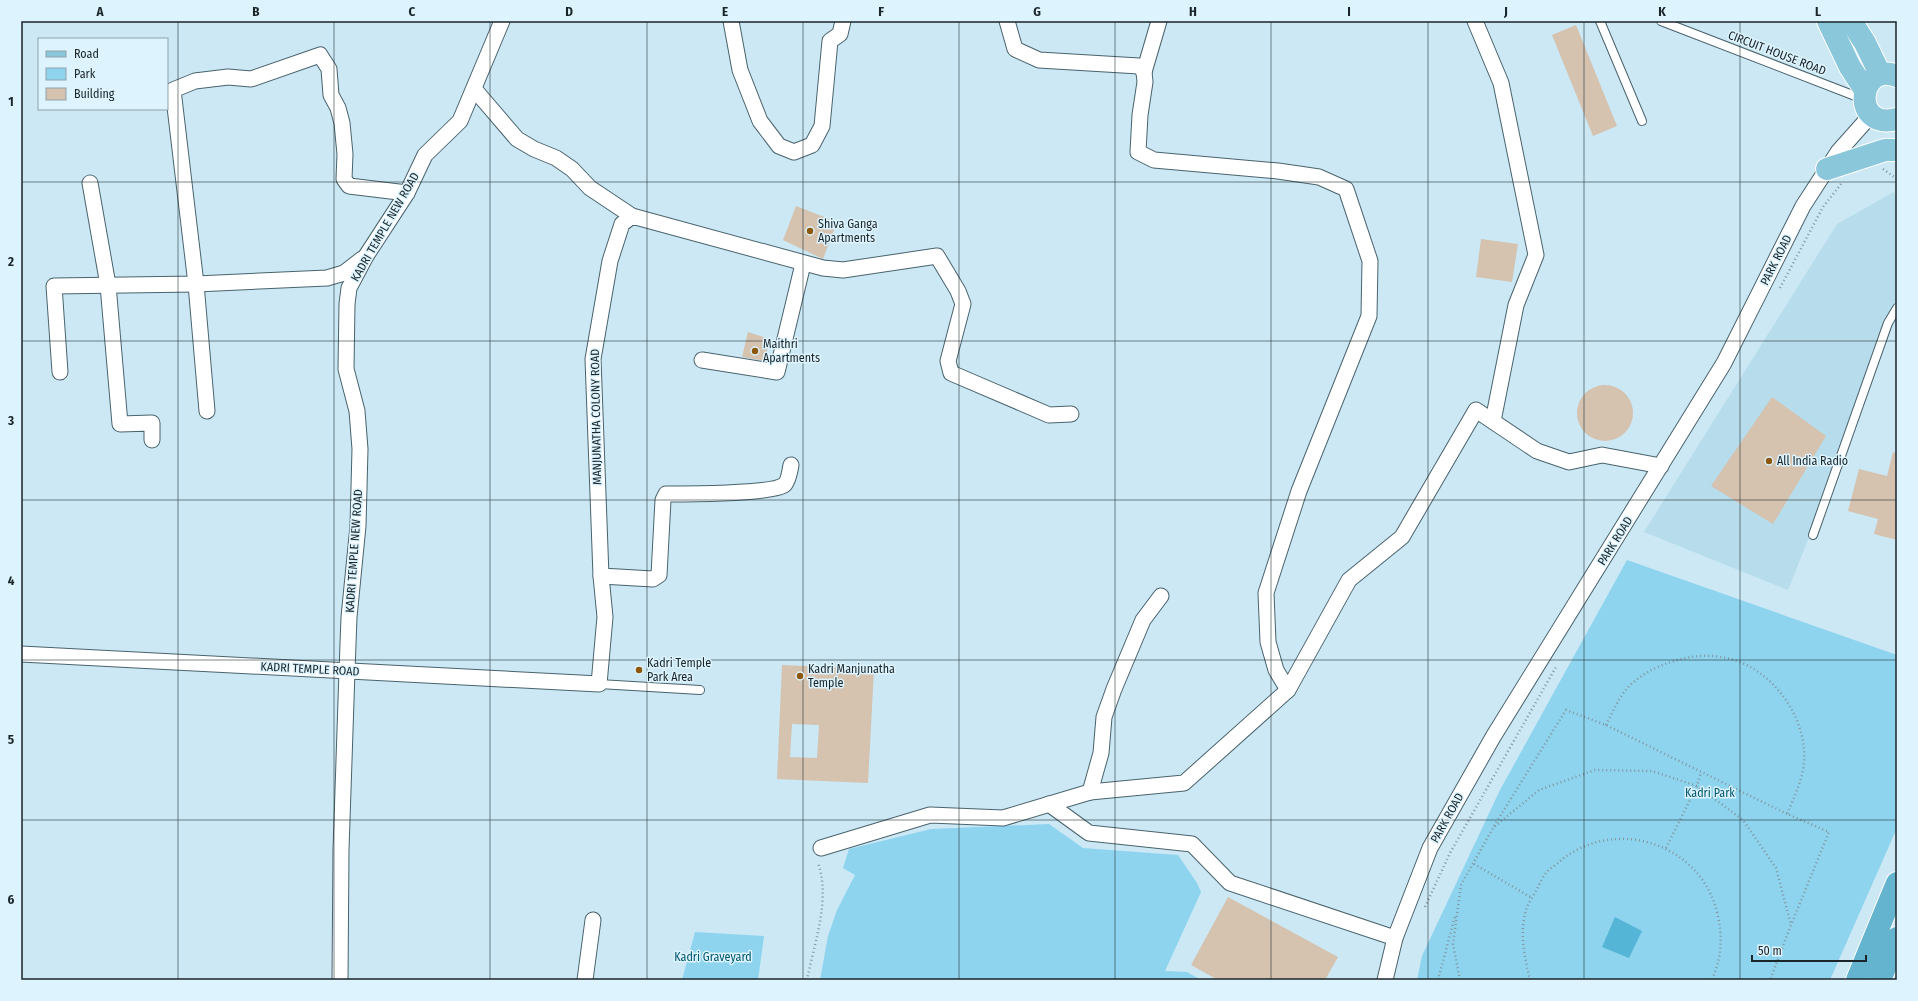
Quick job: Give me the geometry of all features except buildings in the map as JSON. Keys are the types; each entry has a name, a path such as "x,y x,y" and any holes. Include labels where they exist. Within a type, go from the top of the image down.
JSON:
{"highway":[{"path":"1856,980 1897,883"},
{"path":"1880,980 1897,938"}],"main road":[{"path":"1828,21 1868,105 1897,142"},
{"path":"1851,21 1865,43 1889,75 1873,78 1868,105"},
{"path":"1868,105 1883,120 1897,119"},
{"path":"1834,176 1885,150 1897,150"}],"street":[{"name":"KADRI TEMPLE NEW ROAD","path":"340,980 341,850 349,617 358,526 360,449 357,411 346,369 347,304 349,288 366,256 407,193 425,155 460,121 475,90 502,21"},
{"path":"731,21 740,70 760,121 779,146 794,152 812,145 822,126 830,41 840,34 843,21"},
{"path":"1007,21 1015,49 1039,60 1139,66 1144,72"},
{"path":"1159,21 1144,72 1145,82 1140,116 1138,152 1154,160 1278,171 1318,177 1346,190 1370,261 1369,316 1299,491 1266,592 1268,642 1276,670 1288,690"},
{"path":"1475,21 1501,82 1536,256 1516,305 1493,421"},
{"path":"207,411 196,284 173,90 195,81 228,77 251,80 320,55 329,69 332,95 338,108 344,135 346,154 344,179 349,186 407,193"},
{"path":"475,90 517,139 534,149 556,158 572,169 590,188 632,216 803,264 843,270 937,256 958,291 963,304 948,362 951,373 1049,415 1071,414"},
{"name":"PARK ROAD","path":"1385,980 1396,938 1430,848 1493,737 1724,363 1803,206 1834,176 1838,152 1868,105"},
{"path":"90,183 108,285 120,424 152,423 152,440"},
{"name":"MANJUNATHA COLONY ROAD","path":"599,684 605,617 601,576 593,359 610,260 622,224 632,216"},
{"path":"60,372 54,286 196,284 327,278 344,272 366,256"},
{"path":"702,360 777,372 803,264"},
{"path":"819,853 930,815 1003,818 1090,792 1184,783 1288,690 1349,580 1402,537 1476,410 1536,451 1569,462 1602,455 1661,466"},
{"path":"601,576 653,579 658,574 663,500 666,494 752,492 778,487 784,485 786,482 791,465"},
{"path":"1090,792 1101,753 1104,717 1114,689 1142,620 1161,596"},
{"name":"KADRI TEMPLE ROAD","path":"21,654 599,684"},
{"path":"1049,804 1088,833 1192,844 1230,883 1396,938"},
{"path":"585,980 593,920"}],"lane":[{"path":"1600,21 1642,121"},
{"name":"CIRCUIT HOUSE ROAD","path":"1661,21 1868,105"},
{"path":"1813,535 1888,323 1897,308"},
{"path":"599,684 700,690"}],"path":[{"path":"1880,167 1897,179"},
{"path":"1777,293 1824,207 1834,176"},
{"path":"1606,725 1625,690 1653,668 1686,656 1722,657 1747,665 1776,686 1795,715 1804,750 1801,781 1787,814"},
{"path":"1424,909 1450,853 1560,660"},
{"path":"1460,980 1453,944 1461,885 1493,828 1566,710 1606,725 1787,814 1830,832 1791,925 1770,980"},
{"path":"1493,828 1539,790 1595,770 1652,771 1697,786 1743,820 1776,868 1791,925"},
{"path":"1666,848 1697,786 1701,772"},
{"path":"1532,980 1529,976 1522,942 1527,907 1546,873 1573,850 1606,839 1641,839 1666,848 1694,868 1713,897 1722,931 1720,962 1712,980"},
{"path":"807,980 822,902 822,873 819,853"},
{"path":"1474,864 1532,898"},
{"path":"1438,980 1458,904"}],"shaded area":[{"path":"1894,192 1897,201 1897,316 1788,590 1644,532 1837,224"},
{"path":"1615,917 1642,931 1629,958 1602,947"}],"green space":[{"name":"Kadri Park","path":"1627,560 1897,655 1897,828 1830,980 1417,980 1422,956 1500,790"},
{"path":"1049,824 1083,848 1178,855 1197,883 1201,892 1165,971 1187,972 1201,980 820,980 828,936 837,910 855,875 843,868 849,849 931,829"},
{"name":"Kadri Graveyard","path":"695,932 764,936 758,980 682,980"}],"place":[{"name":"Shiva Ganga Apartments","path":"810,231"},
{"name":"Maithri Apartments","path":"755,351"},
{"name":"All India Radio","path":"1769,461"},
{"name":"Kadri Temple Park Area","path":"639,670"},
{"name":"Kadri Manjunatha Temple","path":"800,676"}]}
